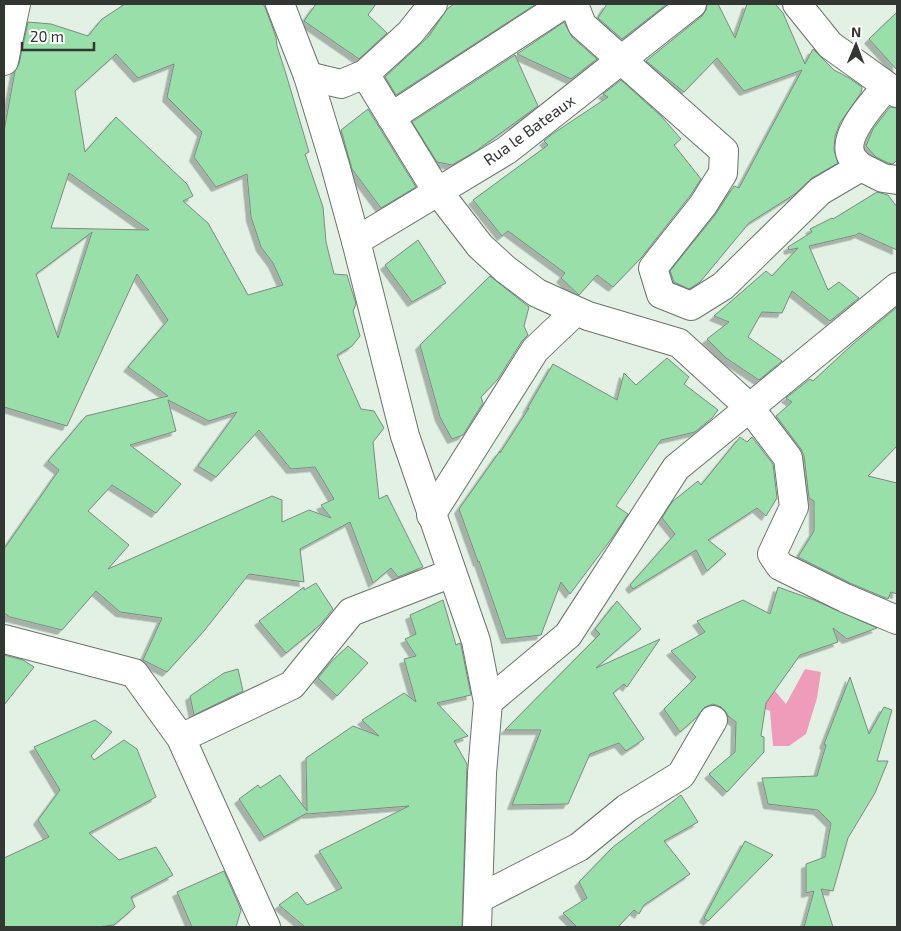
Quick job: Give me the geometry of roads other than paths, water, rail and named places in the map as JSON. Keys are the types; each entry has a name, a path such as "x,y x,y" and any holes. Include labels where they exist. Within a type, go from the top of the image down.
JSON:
{"street":[{"path":"4,61 16,4"},
{"path":"280,4 308,76 356,242 405,436 476,641 488,702 482,773 477,927"},
{"path":"308,76 341,84 365,74 410,33 433,4"},
{"path":"391,117 564,4"},
{"path":"574,4 582,25 724,151 724,172 703,205 653,268 661,294"},
{"name":"Rua le Bateaux","path":"356,242 506,150 692,4"},
{"path":"797,4 830,45 892,89 858,121 850,142 852,158 861,167 883,178 897,180"},
{"path":"365,74 438,192 480,246 505,269 537,293 576,312 679,343 750,408 788,458 794,507 772,554 780,566 845,598 897,620"},
{"path":"661,294 691,306 723,286 820,192 861,167"},
{"path":"488,702 568,635 676,468 892,289 897,287"},
{"path":"637,331 661,294"},
{"path":"431,515 535,350 576,312"},
{"path":"181,738 292,685 351,612 452,573"},
{"path":"4,639 134,673 181,738 266,927"},
{"path":"478,899 579,847 627,808 681,775 713,720"}]}
